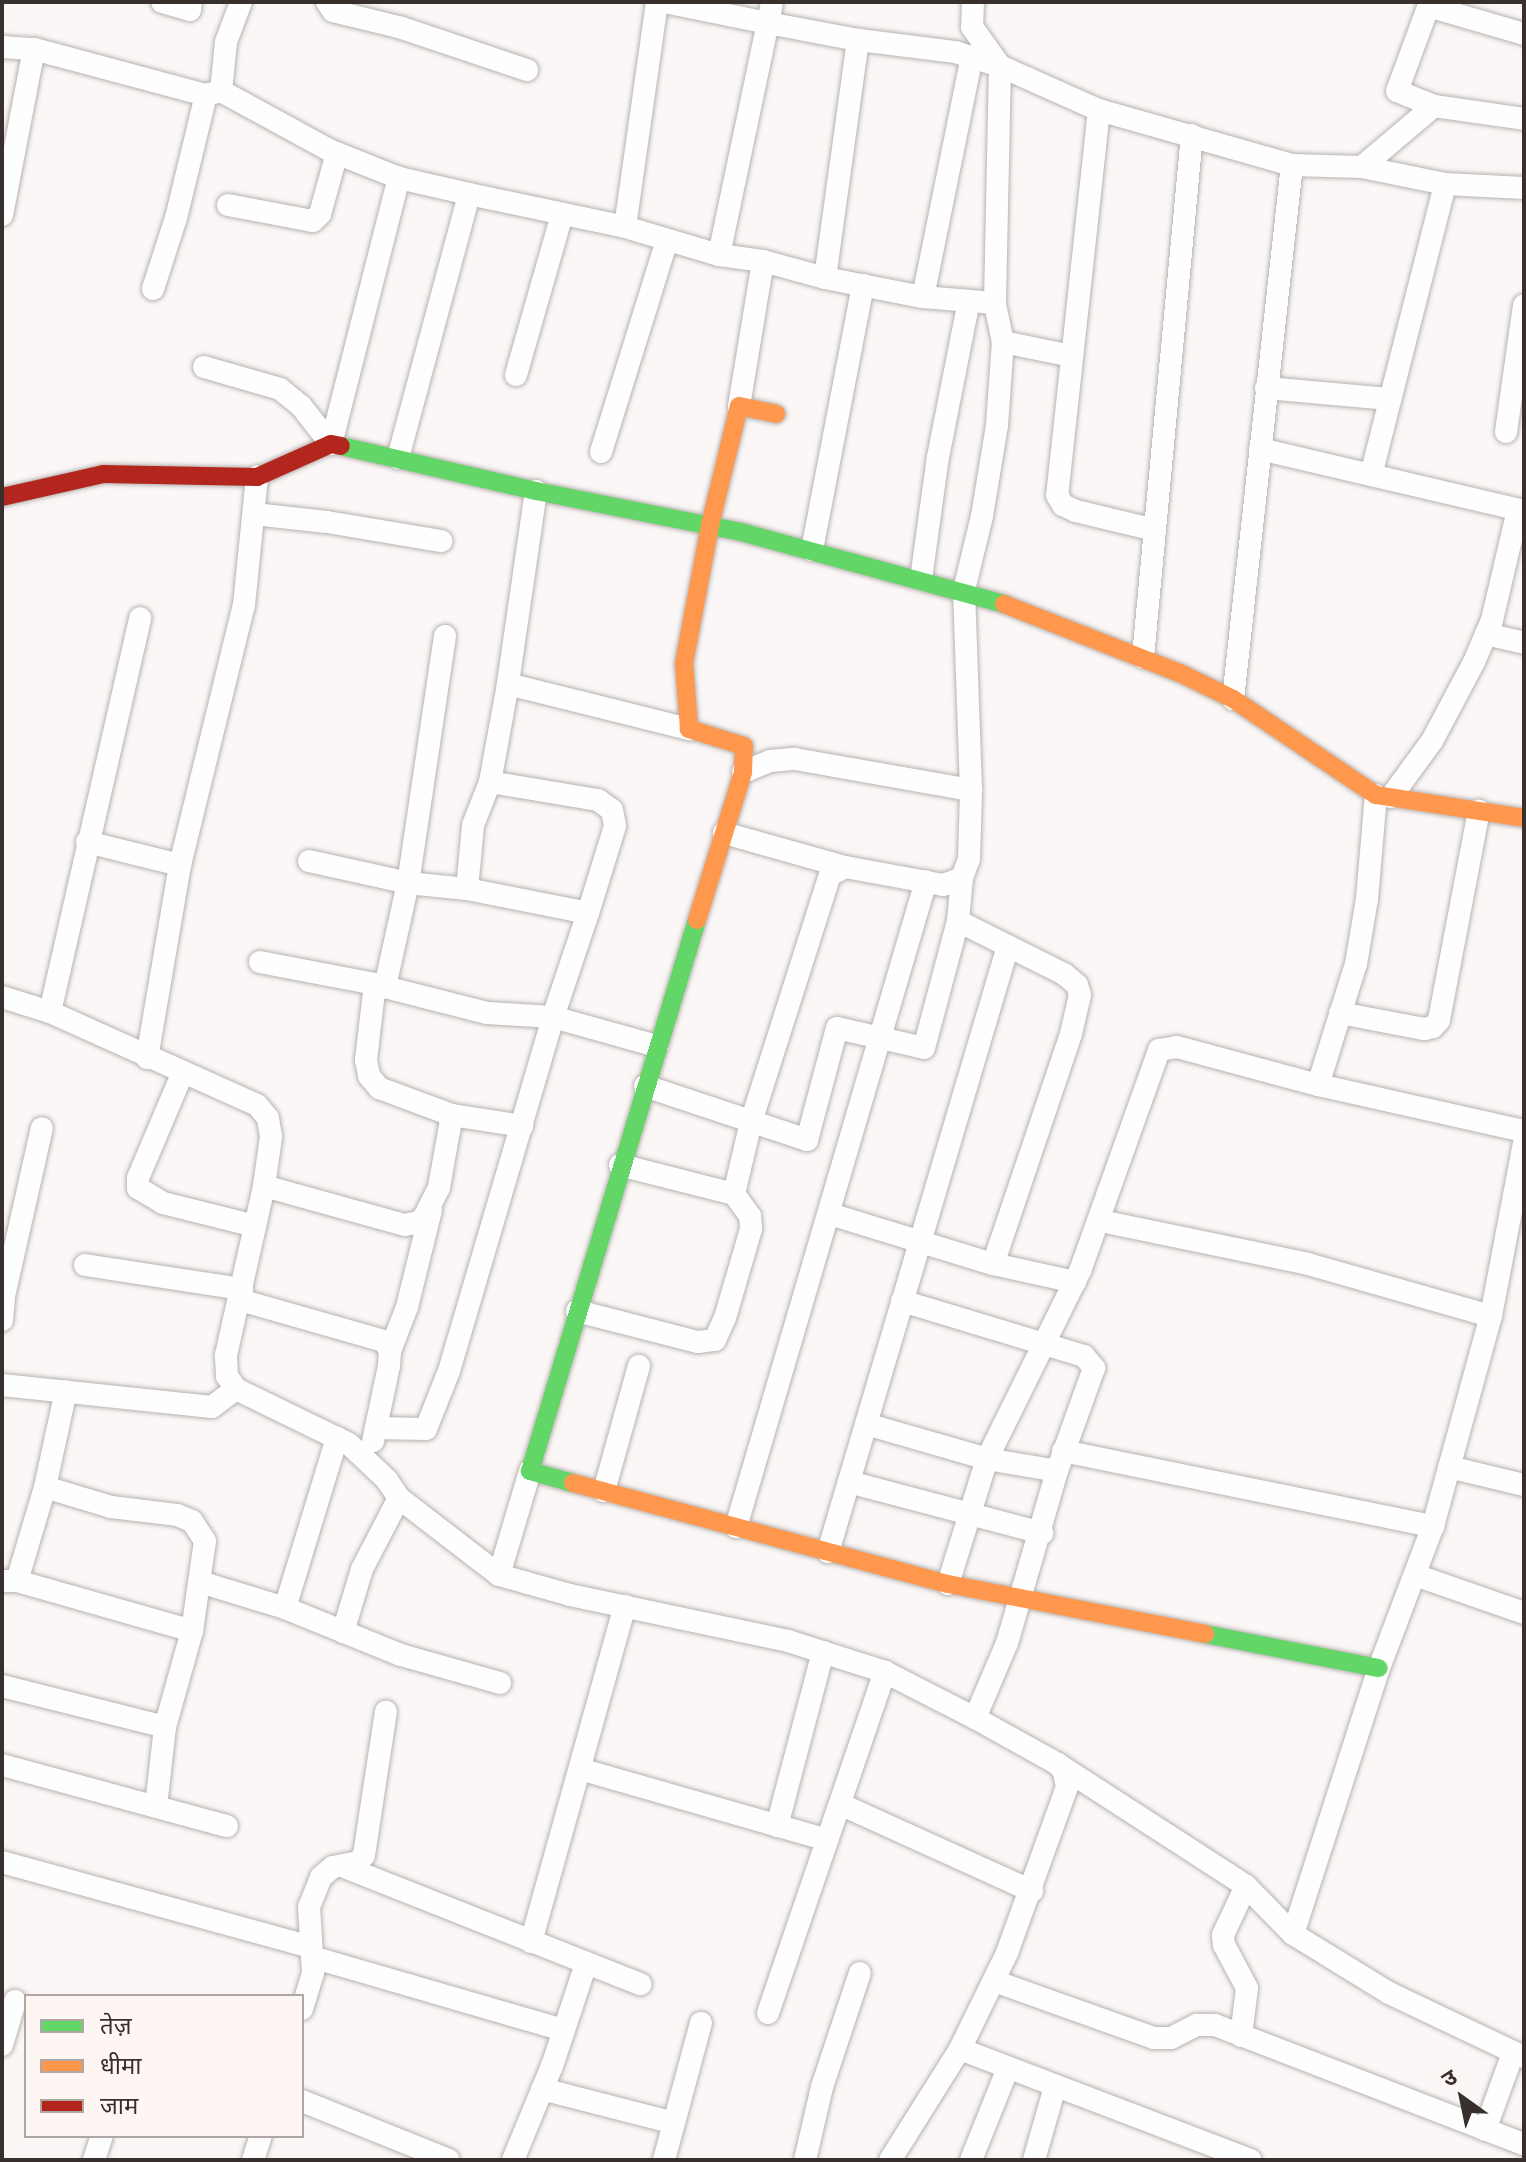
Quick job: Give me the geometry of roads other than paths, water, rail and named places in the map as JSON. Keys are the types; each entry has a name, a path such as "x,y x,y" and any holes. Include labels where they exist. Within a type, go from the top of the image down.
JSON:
{"street":[{"path":"162,2 190,10 191,2"},
{"path":"153,289 214,93 226,42 241,2"},
{"path":"327,2 333,11 402,28 527,70"},
{"path":"625,227 657,2"},
{"path":"664,2 770,12 858,40 964,54 1000,66 1099,110 1292,165 1362,167 1445,184 1524,188"},
{"path":"923,297 964,54 972,27 973,2"},
{"path":"1524,34 1429,4 1397,91 1434,106 1524,119"},
{"path":"719,255 770,12"},
{"path":"645,1086 807,1140 837,1028 880,1041 924,1048 958,921 962,878 969,859 971,790 964,590 982,516 997,425 1003,342 995,303 1000,66 972,27"},
{"path":"825,278 858,40"},
{"path":"2,47 34,49 214,93 337,153 399,178 625,227 719,255 763,261 825,278 923,297 995,303"},
{"path":"2,215 34,49"},
{"path":"1362,167 1434,106"},
{"path":"1099,110 1057,495 1063,505 1076,511 1155,530"},
{"path":"1143,657 1192,135"},
{"path":"228,205 313,221 326,198 337,153"},
{"path":"1233,699 1292,165"},
{"path":"331,444 399,178"},
{"path":"1371,475 1445,184"},
{"path":"398,458 469,194"},
{"path":"516,375 562,215"},
{"path":"601,452 667,240"},
{"path":"689,729 684,663 710,525 739,406 763,261"},
{"path":"812,550 863,285"},
{"path":"921,579 938,457 969,301"},
{"path":"1506,432 1524,305"},
{"path":"1003,342 1071,356"},
{"path":"204,367 280,389 301,406 331,444"},
{"path":"1266,388 1390,399"},
{"path":"739,406 776,414"},
{"path":"2,497 103,474 257,477 331,444 398,458 536,491 710,525 964,590 1143,657 1233,699 1384,796 1524,818"},
{"path":"1260,449 1521,510 1486,634 1432,741 1384,796 1356,964 1318,1085"},
{"path":"147,1058 180,865 244,605 257,477"},
{"path":"467,889 473,825 490,782 508,684 536,491"},
{"path":"254,514 441,541"},
{"path":"50,1012 140,618"},
{"path":"1486,634 1524,643"},
{"path":"445,636 408,883 380,986 366,1060 369,1076 379,1088 452,1115 522,1126"},
{"path":"499,1575 620,1165 743,772 744,746 689,729 508,684"},
{"path":"743,772 770,761 795,759 971,790"},
{"path":"376,1428 426,1429 449,1371 553,1017 615,826 612,810 598,800 490,782"},
{"path":"1340,1013 1424,1029 1433,1027 1439,1020 1479,811"},
{"path":"724,833 845,867 943,885 962,878"},
{"path":"87,842 180,865"},
{"path":"309,861 408,883 467,889 588,913"},
{"path":"734,1194 751,1122 824,891 830,875 845,867"},
{"path":"736,1527 926,881"},
{"path":"958,921 1064,974 1077,985 1080,995 1071,1034 993,1264"},
{"path":"828,1552 1008,946"},
{"path":"260,962 380,986 487,1013 553,1017 657,1046"},
{"path":"2,997 50,1012 257,1105 268,1118 271,1137 264,1186 226,1355 227,1376 236,1389 337,1438 369,1462 399,1498 499,1575 823,1652 885,1672 1058,1764 1246,1886 1293,1934 1389,1993 1519,2055 1485,2130"},
{"path":"948,1584 987,1459 1047,1343 1101,1221 1159,1050 1177,1047 1318,1085 1524,1131"},
{"path":"183,1072 138,1178 138,1188 163,1203 255,1226"},
{"path":"369,1462 390,1351 407,1307 439,1187 452,1115"},
{"path":"2,1320 4,1296 42,1128"},
{"path":"1293,1934 1379,1668 1433,1526 1518,1212 1524,1143"},
{"path":"577,1311 698,1342 715,1340 725,1318 751,1229 750,1216 734,1194 620,1165"},
{"path":"264,1186 405,1225 422,1221 431,1209"},
{"path":"830,1214 993,1264 1075,1282"},
{"path":"1101,1221 1308,1264 1491,1316"},
{"path":"85,1265 241,1294 384,1341 390,1351"},
{"path":"902,1301 1047,1343 1084,1356 1094,1368 1060,1461 1042,1533 1020,1600 975,1718"},
{"path":"604,1491 639,1366"},
{"path":"2,1385 212,1407 236,1389"},
{"path":"66,1391 45,1487 9,1581 192,1631"},
{"path":"866,1424 987,1459 1060,1461 1433,1526"},
{"path":"285,1608 337,1438"},
{"path":"1449,1467 1524,1485"},
{"path":"530,1471 948,1584 1379,1668"},
{"path":"849,1482 1042,1533"},
{"path":"45,1487 111,1507 177,1515 192,1521 205,1541 192,1631 165,1727 156,1806"},
{"path":"343,1632 362,1569 399,1498"},
{"path":"1415,1575 1524,1613"},
{"path":"200,1582 285,1608 401,1655 500,1683"},
{"path":"531,1942 625,1606"},
{"path":"777,1826 823,1652"},
{"path":"768,2013 885,1672"},
{"path":"2,1686 165,1727"},
{"path":"304,2002 313,1972 307,1923 314,1891 327,1871 358,1862 364,1855 386,1712"},
{"path":"890,2160 960,2049 994,1981 1032,1891 1067,1787 1058,1764"},
{"path":"2,1765 227,1826"},
{"path":"580,1769 827,1840"},
{"path":"840,1804 1032,1891"},
{"path":"2,1862 564,2030"},
{"path":"342,1866 640,1984"},
{"path":"1241,2036 1247,1988 1228,1953 1223,1935 1246,1886"},
{"path":"513,2160 564,2030 586,1964"},
{"path":"805,2160 822,2087 860,1973"},
{"path":"994,1981 1154,2038 1171,2038 1206,2023 1524,2144"},
{"path":"2,2045 14,2001"},
{"path":"664,2160 701,2023"},
{"path":"960,2049 1251,2160"},
{"path":"971,2160 1008,2068"},
{"path":"1034,2160 1055,2087"},
{"path":"542,2089 674,2123"},
{"path":"304,2102 449,2160"},
{"path":"94,2160 101,2138"},
{"path":"253,2160 260,2138"}]}
